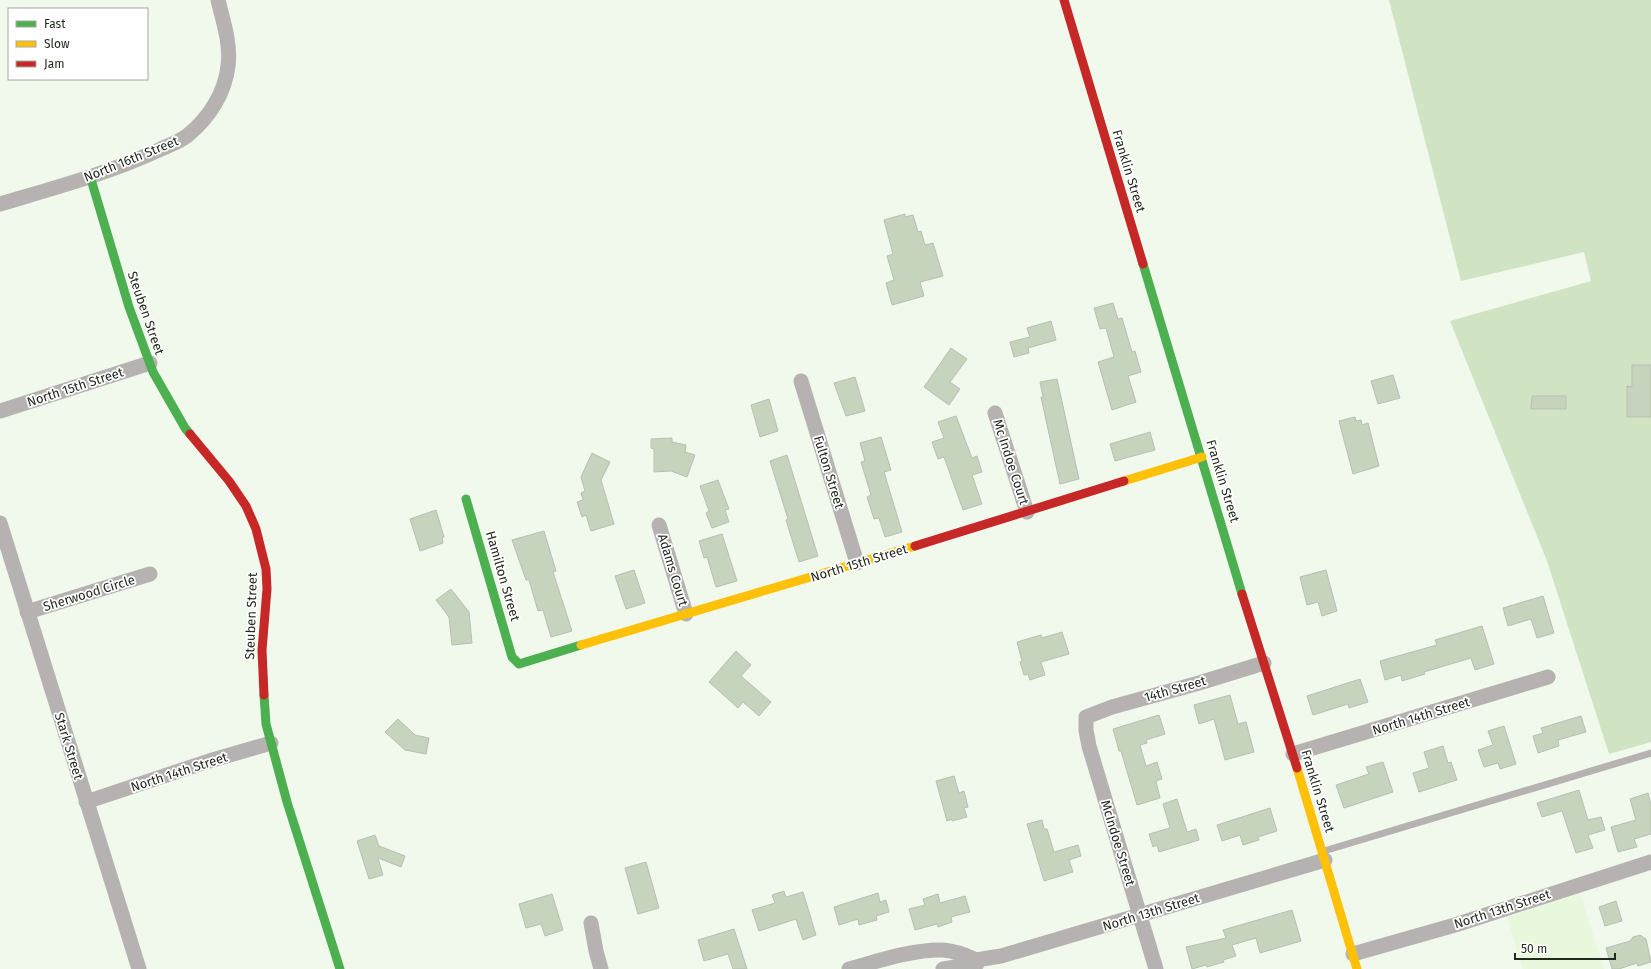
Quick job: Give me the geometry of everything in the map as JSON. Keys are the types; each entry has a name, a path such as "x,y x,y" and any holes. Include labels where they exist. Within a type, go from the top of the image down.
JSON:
{"street":[{"name":"North 16th Street","path":"0,204 90,176 143,157 187,137 200,124 216,103 224,84 228,65 228,47 218,0"},
{"name":"Franklin Street","path":"1064,0 1357,969"},
{"name":"Steuben Street","path":"90,176 129,307 153,372 186,428 229,481 246,506 256,529 266,569 267,589 262,650 266,724 290,810 340,969"},
{"name":"North 15th Street","path":"0,411 150,363"},
{"name":"Fulton Street","path":"801,381 857,563"},
{"name":"Mc Indoe Court","path":"995,413 1027,512"},
{"name":"North 15th Street","path":"515,660 519,664 528,662 1027,512 1202,457"},
{"name":"Hamilton Street","path":"466,499 512,656 515,660"},
{"name":"Stark Street","path":"0,523 139,969"},
{"name":"Adams Court","path":"659,525 686,614"},
{"name":"Sherwood Circle","path":"27,612 150,574"},
{"name":"14th Street","path":"1086,717 1112,707 1264,663"},
{"name":"North 14th Street","path":"1293,754 1548,678"},
{"name":"McIndoe Street","path":"1086,717 1086,730 1089,746 1156,969"},
{"name":"North 14th Street","path":"86,802 271,742"},
{"name":"North 13th Street","path":"950,968 977,964 1140,915 1324,856"},
{"name":"North 13th Street","path":"1353,954 1455,925 1651,862"},
{"path":"591,923 601,969"},
{"path":"849,969 918,952 934,950 952,952 977,964"},
{"path":"950,968 952,952"}],"lane":[{"path":"1324,856 1651,753"}],"shaded area":[{"path":"1389,0 1651,0 1651,742 1609,754 1547,561 1450,321 1591,281 1584,252 1461,281"},
{"path":"1580,894 1604,969 1523,969 1507,917"}],"building":[{"path":"905,214 905,217 913,215 918,232 921,231 925,245 933,243 943,276 920,282 924,296 892,305 886,283 894,280 887,256 893,254 884,220"},
{"path":"1113,303 1118,319 1122,318 1132,352 1135,351 1141,372 1128,376 1136,402 1112,410 1098,362 1114,357 1106,328 1100,329 1094,308"},
{"path":"1051,321 1056,340 1028,348 1029,353 1014,357 1010,342 1030,337 1027,328"},
{"path":"951,348 967,359 950,382 960,389 949,405 924,387"},
{"path":"1632,365 1651,365 1651,417 1627,417 1627,386 1632,387"},
{"path":"1393,375 1400,398 1378,404 1371,381"},
{"path":"855,377 865,411 846,416 834,383"},
{"path":"1057,379 1079,479 1060,484 1041,397 1043,397 1040,382"},
{"path":"1532,396 1566,396 1566,409 1531,409"},
{"path":"769,399 778,431 760,437 751,405"},
{"path":"956,416 972,458 977,456 982,472 972,475 982,504 963,510 944,457 938,459 932,442 944,438 938,422"},
{"path":"1355,417 1356,421 1361,420 1362,425 1368,423 1379,466 1353,474 1339,421"},
{"path":"1150,432 1155,450 1115,461 1110,444"},
{"path":"881,437 891,470 884,472 902,532 885,537 879,518 874,519 867,497 871,495 861,462 865,461 860,443"},
{"path":"672,438 672,442 686,445 685,452 695,455 687,477 671,471 654,472 654,449 651,448 651,439"},
{"path":"592,453 610,462 601,480 614,524 591,531 586,515 582,517 577,502 583,500 581,493 585,491 581,477"},
{"path":"787,455 818,556 799,562 786,520 788,519 770,461"},
{"path":"718,480 729,509 725,510 729,522 712,528 706,513 709,511 700,486"},
{"path":"436,510 444,537 442,538 443,543 420,551 410,519"},
{"path":"544,531 556,571 553,572 572,631 551,637 543,610 538,611 529,580 526,580 512,540"},
{"path":"722,534 737,581 716,587 707,557 704,558 699,541"},
{"path":"634,570 645,603 626,609 615,576"},
{"path":"1326,570 1337,611 1322,616 1318,602 1307,605 1300,577"},
{"path":"451,589 469,612 472,643 452,645 449,617 436,600"},
{"path":"1543,596 1554,633 1537,638 1531,619 1508,626 1503,608"},
{"path":"1482,626 1494,664 1475,670 1471,658 1424,672 1425,674 1402,681 1401,675 1385,680 1380,661 1437,645 1435,640"},
{"path":"1062,632 1069,654 1041,662 1045,675 1030,680 1028,674 1024,675 1020,662 1022,661 1017,642 1041,635 1042,638"},
{"path":"736,651 751,665 741,676 771,702 759,716 743,702 738,708 709,682"},
{"path":"1360,679 1368,702 1349,708 1348,704 1313,715 1307,696"},
{"path":"1230,695 1238,724 1246,722 1254,752 1225,760 1214,719 1199,724 1194,705"},
{"path":"1159,715 1165,734 1146,740 1147,743 1140,745 1146,766 1157,762 1162,779 1156,781 1160,798 1137,805 1113,729"},
{"path":"1581,716 1586,732 1558,740 1559,746 1538,753 1533,736 1543,733 1541,728"},
{"path":"398,719 415,735 429,738 426,754 405,750 385,732"},
{"path":"1504,726 1516,764 1500,769 1498,763 1484,767 1478,750 1493,745 1488,731"},
{"path":"1443,746 1448,763 1451,762 1457,780 1419,792 1413,773 1429,768 1424,752"},
{"path":"1383,762 1393,792 1344,808 1336,785 1369,774 1366,767"},
{"path":"954,776 959,793 964,791 968,807 964,808 967,817 947,821 936,781"},
{"path":"1579,790 1588,820 1601,817 1605,830 1588,835 1593,848 1576,853 1562,811 1542,817 1537,803"},
{"path":"1648,793 1651,805 1651,834 1634,839 1637,847 1618,852 1611,827 1636,820 1630,799"},
{"path":"1177,799 1187,832 1196,829 1199,840 1159,852 1157,845 1153,847 1149,834 1170,828 1163,804"},
{"path":"1270,808 1277,831 1258,837 1259,840 1243,845 1240,835 1222,841 1217,825"},
{"path":"1042,820 1044,829 1047,829 1054,852 1078,845 1081,856 1069,860 1073,872 1044,881 1027,824"},
{"path":"375,835 379,846 405,856 401,867 378,858 383,875 369,879 357,841"},
{"path":"646,862 659,908 638,914 625,868"},
{"path":"784,891 786,897 803,892 816,935 803,940 796,919 759,931 752,910 775,903 772,895"},
{"path":"878,893 880,902 886,900 889,912 876,916 877,920 859,925 858,919 839,925 834,907"},
{"path":"552,894 563,930 545,936 541,924 526,928 519,904"},
{"path":"938,894 940,903 965,896 970,912 951,917 952,922 938,927 937,924 915,930 909,909 925,905 923,899"},
{"path":"1616,901 1622,921 1605,926 1599,907"},
{"path":"1292,910 1301,941 1260,953 1256,938 1232,945 1236,956 1223,960 1224,962 1207,967 1206,965 1192,969 1186,947 1226,938 1223,930"},
{"path":"734,929 747,969 733,969 728,954 704,961 698,940"},
{"path":"1640,935 1646,939 1651,962 1638,966 1637,963 1619,969 1612,969 1606,948 1630,941 1633,937"}],"traffic: fast":[{"path":"90,176 129,307 153,372 185,428 190,434"},
{"path":"1143,264 1242,594"},
{"path":"466,499 512,657 519,664 581,645"},
{"path":"264,695 266,724 287,802 340,969"}],"traffic: slow":[{"path":"1124,481 1202,457"},
{"path":"581,645 915,546"},
{"path":"1297,768 1357,969"}],"traffic: jam":[{"path":"1064,0 1143,264"},
{"path":"190,434 229,481 246,506 256,529 266,569 267,589 262,650 264,695"},
{"path":"915,546 1124,481"},
{"path":"1242,594 1297,768"}]}
